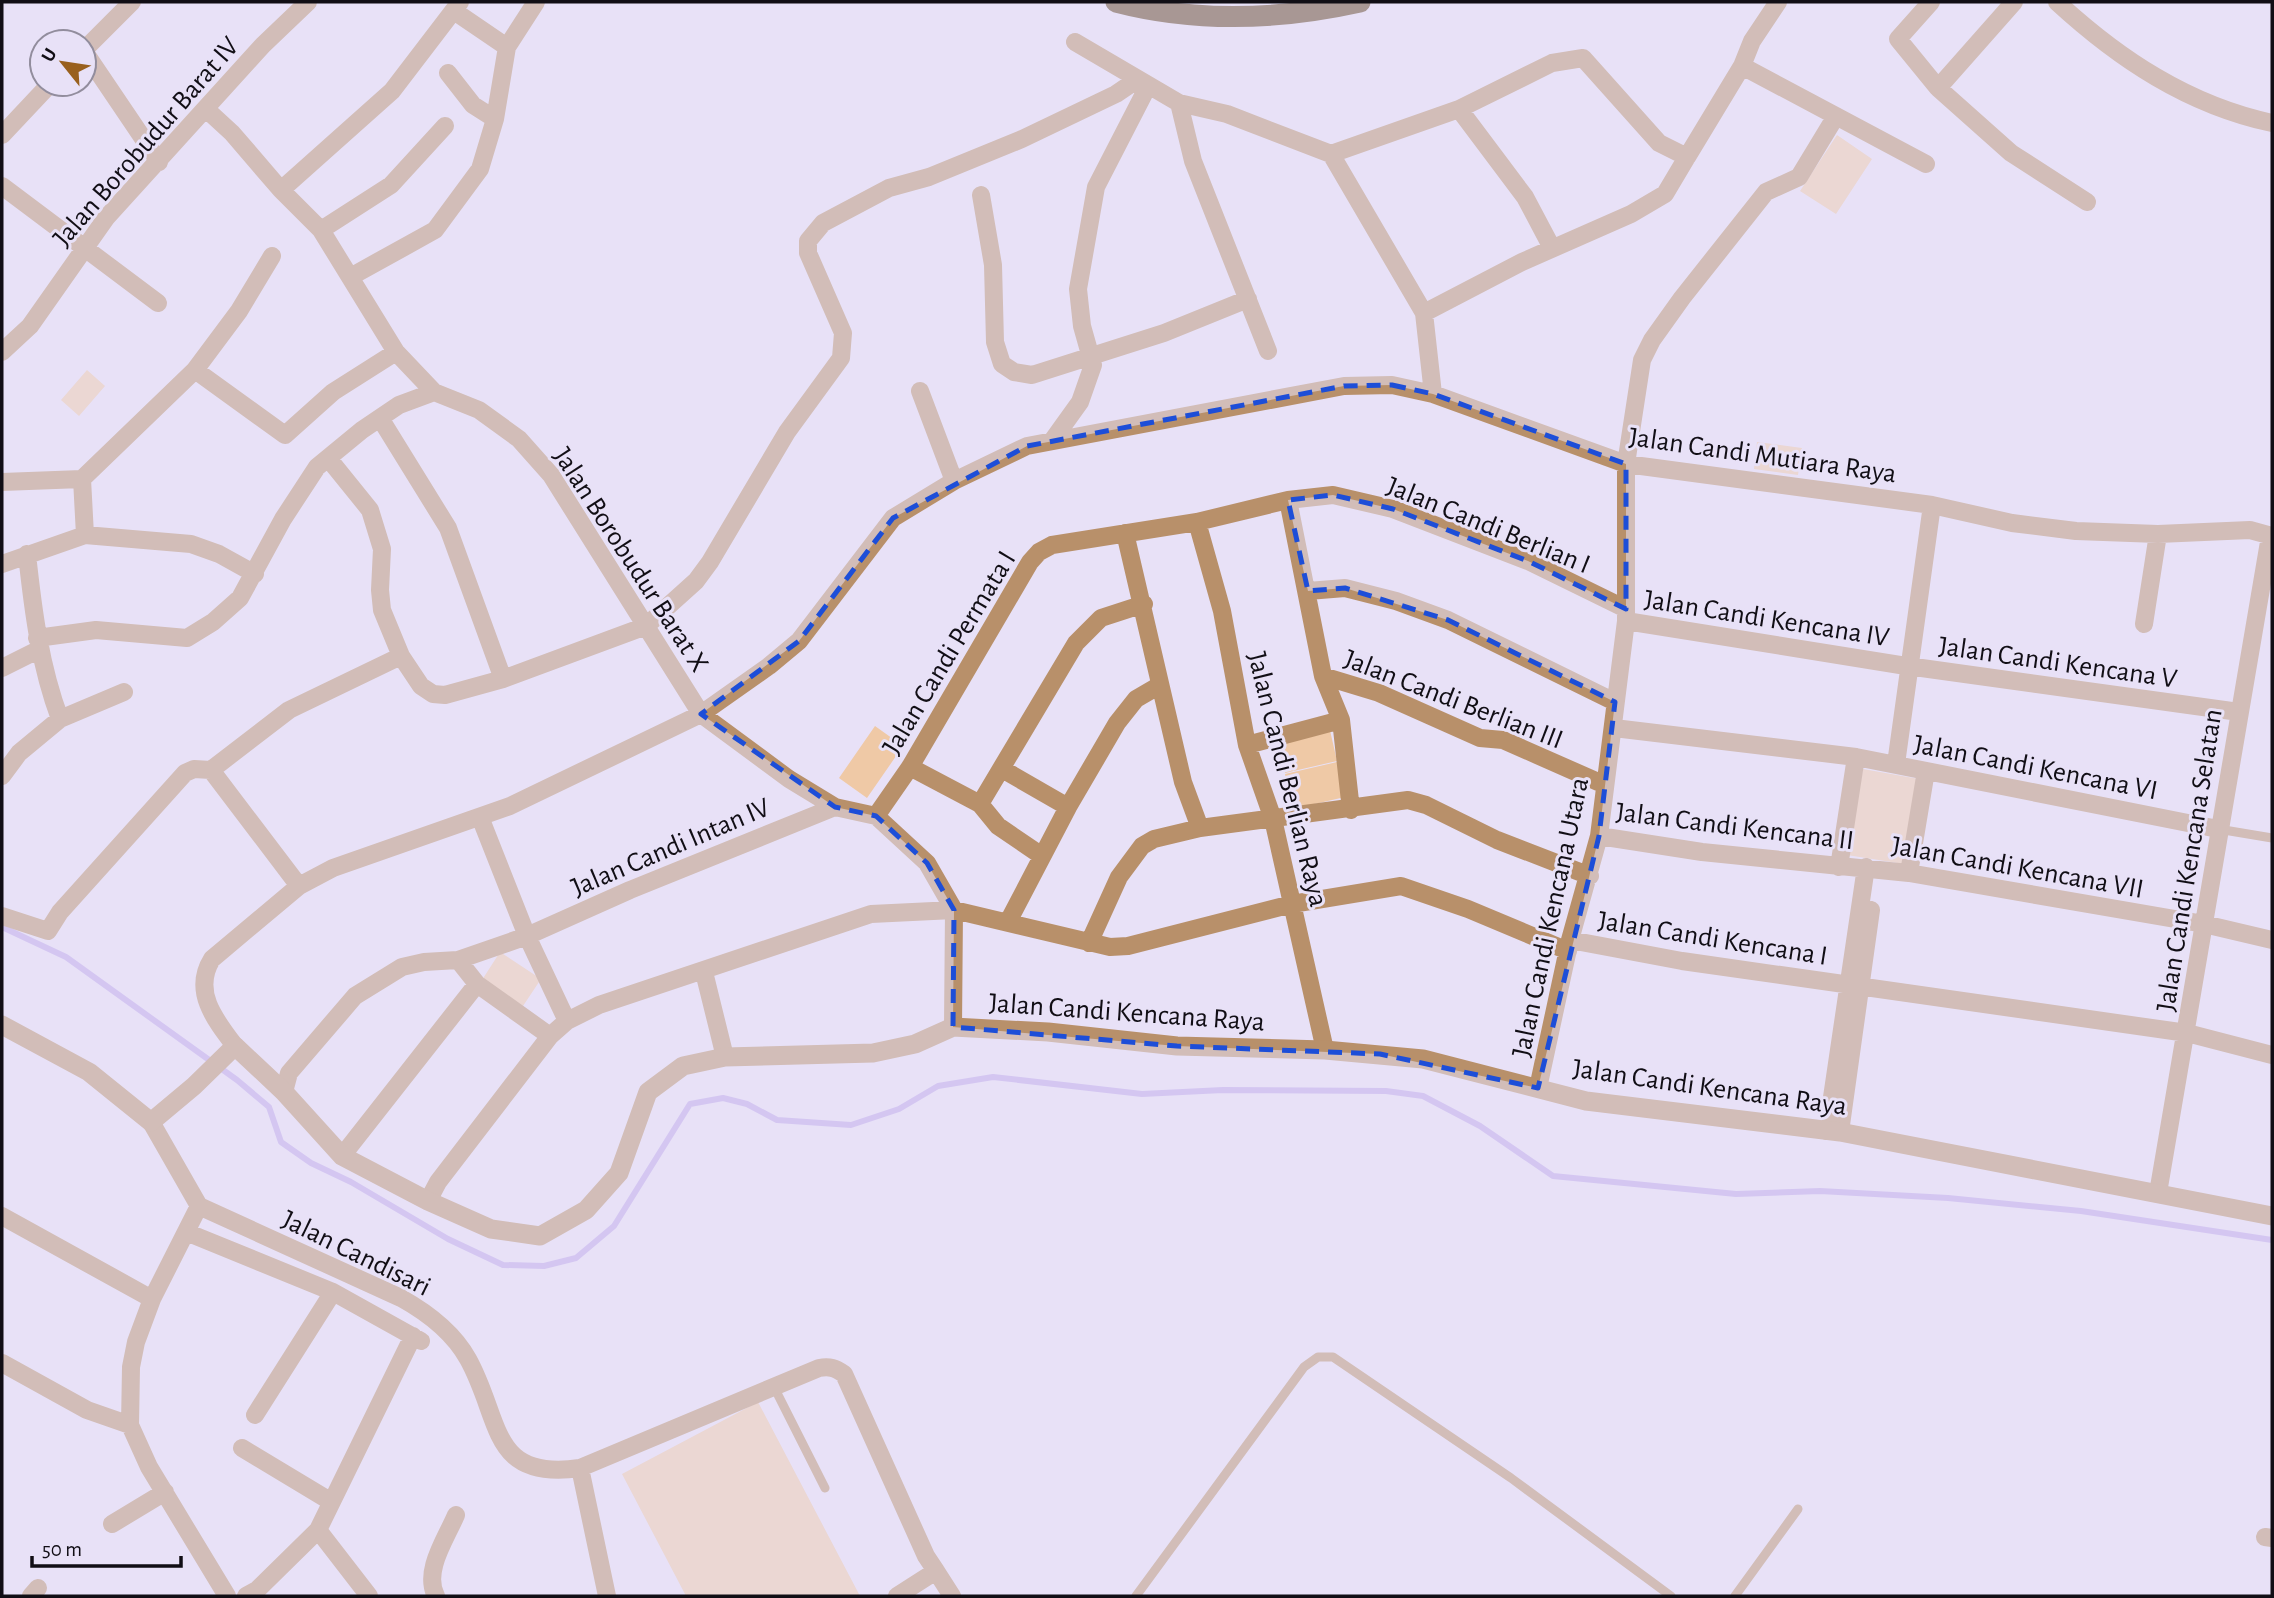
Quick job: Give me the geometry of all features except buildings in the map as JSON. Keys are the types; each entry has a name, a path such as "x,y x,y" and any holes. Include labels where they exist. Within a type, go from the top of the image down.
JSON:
{"highway":[{"path":"1116,2 1145,9 1224,18 1313,12 1360,2"}],"street":[{"path":"98,36 132,2"},
{"name":"Jalan Borobudur Barat IV","path":"2,352 30,326 106,218 207,110 263,45 307,2"},
{"path":"348,269 435,230 480,169 495,119 507,47 536,2"},
{"path":"1424,313 1552,248 1630,214 1665,194 1742,66 1752,41 1778,2"},
{"path":"1931,2 1898,39 1938,88 2011,153 2087,202"},
{"path":"1938,88 2014,2"},
{"path":"2057,2 2109,47 2154,78 2220,107 2272,123"},
{"path":"281,190 392,91 457,7 507,47"},
{"path":"1075,42 1180,103 1227,114 1331,154 1424,313 1433,394"},
{"path":"1331,154 1459,109 1552,63 1583,58 1658,143 1687,157"},
{"path":"1742,66 1926,164"},
{"path":"98,71 159,162"},
{"path":"449,73 473,105 495,119"},
{"path":"328,458 370,510 382,549 382,610 401,656 421,686 433,695 444,695 503,679 646,626 696,581 710,562 765,467 841,358 843,333 808,253 808,241 823,223 889,188 929,177 1022,139 1143,82"},
{"path":"1052,441 1080,402 1093,365 1082,326 1078,289 1090,207 1105,164 1143,82"},
{"path":"2,135 37,98"},
{"path":"1180,103 1194,161 1268,351"},
{"path":"1459,109 1525,197 1552,248"},
{"name":"Jalan Borobudur Barat X","path":"207,110 232,133 281,190 321,230 348,269 366,306 396,352 434,392 479,410 519,439 551,475 701,714"},
{"name":"Jalan Candi Kencana Utara","path":"1538,1088 1569,945 1599,836 1626,615 1626,464 1642,360 1652,340 1766,192 1800,177 1836,116"},
{"path":"321,230 391,185 445,126"},
{"path":"2,186 158,303"},
{"path":"981,195 993,265 995,342 1002,364 1014,372 1032,375 1164,333 1248,299"},
{"path":"2,482 82,479 195,370 239,311 272,256"},
{"path":"195,370 285,435 333,391 396,352"},
{"name":"Jalan Candi Mutiara Raya","path":"229,1051 207,1003 204,977 207,967 212,959 299,886 333,868 510,806 701,714 769,666 799,641 893,518 954,481 1027,446 1344,386 1392,385 1433,394 1626,464 1926,504 2025,525 2076,531 2158,534 2249,530 2271,536"},
{"path":"920,391 954,481"},
{"path":"2,668 38,644 96,630 187,638 213,622 240,598 283,519 317,467 399,405 434,392"},
{"path":"380,418 413,466 448,528 503,679"},
{"path":"82,479 85,535"},
{"name":"Jalan Candi Berlian I","path":"1289,500 1334,495 1393,509 1528,561 1626,615"},
{"path":"1289,500 1324,676 1341,720 1351,810"},
{"name":"Jalan Candi Permata I","path":"876,817 910,767 1021,576 1039,551 1052,545 1197,522 1289,500"},
{"path":"1891,763 1926,504"},
{"name":"Jalan Candi Berlian Raya","path":"1197,522 1222,611 1247,745 1273,819 1325,1050"},
{"path":"1125,533 1183,782 1200,828"},
{"path":"2144,624 2158,534"},
{"path":"2,564 85,535 191,544 219,554 255,574"},
{"name":"Jalan Candi Kencana Selatan","path":"2158,1193 2187,1033 2218,829 2271,536"},
{"path":"27,554 38,644 60,719"},
{"path":"1308,590 1345,588 1422,610 1508,648 1615,702"},
{"path":"980,804 1076,643 1101,618 1143,604"},
{"name":"Jalan Candi Kencana IV","path":"1626,615 1905,666"},
{"path":"2,916 48,931 78,892 185,773 194,769 211,770 289,710 401,656"},
{"name":"Jalan Candi Kencana V","path":"1905,666 2239,712"},
{"name":"Jalan Candi Berlian III","path":"1324,676 1379,693 1480,738 1503,740 1605,785"},
{"path":"1008,922 1068,807 1128,707 1160,685"},
{"path":"2,776 19,753 60,719 124,692"},
{"path":"701,714 789,779 835,807 876,817 927,863 954,910 953,1027"},
{"path":"1247,745 1341,720"},
{"name":"Jalan Candi Kencana VI","path":"1614,728 1856,757 2218,829"},
{"path":"1839,867 1856,757"},
{"path":"910,767 980,804 998,826 1042,856"},
{"path":"1002,769 1068,807"},
{"path":"211,770 299,886"},
{"path":"1909,873 1926,771"},
{"path":"1088,943 1119,877 1142,846 1154,839 1200,828 1351,810 1408,800 1426,805 1497,840 1590,876"},
{"name":"Jalan Candi Intan IV","path":"284,1091 289,1073 355,996 402,967 424,962 458,960 527,936 629,890 835,807"},
{"path":"480,817 527,936 567,1021"},
{"name":"Jalan Candi Kencana II","path":"1599,836 1702,852 1839,867 1871,867"},
{"path":"1833,1132 1871,867"},
{"name":"Jalan Candi Kencana VII","path":"1871,867 2204,923 2272,940"},
{"name":"Jalan Candi Kencana I","path":"428,1201 438,1182 550,1036 567,1021 599,1005 871,914 954,910 1110,947 1147,943 1292,904 1401,886 1569,945 2187,1033 2272,1055"},
{"path":"458,960 477,984 550,1036"},
{"path":"704,972 724,1057"},
{"path":"342,1156 477,984"},
{"path":"2,1025 89,1072 151,1122 199,1206 152,1299 131,1367 130,1425 165,1492 227,1596"},
{"name":"Jalan Candi Kencana Raya","path":"229,1051 284,1091 342,1156 428,1201 491,1229 540,1236 586,1210 619,1173 648,1092 683,1066 724,1057 873,1053 915,1044 953,1027 1048,1032 1177,1046 1325,1050 1423,1059 1490,1079 1586,1101 1833,1132 2272,1216"},
{"path":"151,1122 194,1086 229,1051"},
{"name":"Jalan Candisari","path":"199,1206 427,1313 454,1339 468,1360 503,1442 514,1458 531,1468 552,1472 580,1468 830,1366 844,1374 926,1556 936,1571"},
{"path":"2,1216 152,1299"},
{"name":"Jalan Candisari","path":"186,1232 333,1292 417,1339 330,1501"},
{"name":"Jalan Candisari","path":"255,1415 333,1292"},
{"path":"2,1363 87,1410 130,1425"},
{"path":"242,1448 330,1501 318,1530 257,1590 246,1596"},
{"path":"580,1468 607,1596"},
{"path":"112,1524 165,1492"},
{"path":"436,1596 432,1588 435,1562 456,1515"},
{"path":"318,1530 369,1596"},
{"path":"897,1596 936,1571 951,1596"}],"lane":[{"path":"2218,829 2272,838"},
{"path":"1136,1596 1304,1367 1318,1357 1334,1357 1459,1442 1671,1596"},
{"path":"774,1387 825,1488"},
{"path":"1735,1596 1798,1509"}],"highlighted area":[{"path":"1392,385 1433,394 1626,464 1626,609 1528,561 1393,509 1333,495 1288,500 1308,591 1345,588 1448,620 1615,702 1599,836 1538,1088 1380,1054 1177,1046 953,1027 954,910 927,863 876,816 835,807 701,714 799,641 893,518 1027,446 1344,386"}],"shaded area":[{"path":"1837,135 1872,159 1836,214 1800,191"},
{"path":"87,370 105,386 79,416 61,400"},
{"path":"1757,442 1802,448 1798,475 1754,469"},
{"path":"875,726 903,746 867,798 839,778"},
{"path":"1329,726 1337,761 1285,773 1277,739"},
{"path":"1337,762 1345,797 1293,809 1285,774"},
{"path":"1863,769 1919,779 1904,864 1847,855"},
{"path":"500,952 541,979 523,1006 482,980"},
{"path":"758,1402 860,1596 686,1596 622,1474"}],"waterway":[{"path":"2,927 66,957 237,1080 269,1107 281,1142 311,1163 351,1182 448,1239 503,1265 544,1266 576,1258 614,1226 690,1104 723,1098 747,1104 777,1120 851,1125 899,1109 938,1086 993,1077 1142,1094 1223,1090 1386,1091 1423,1096 1480,1126 1553,1176 1736,1194 1820,1191 1948,1198 2081,1211 2272,1240"}]}
